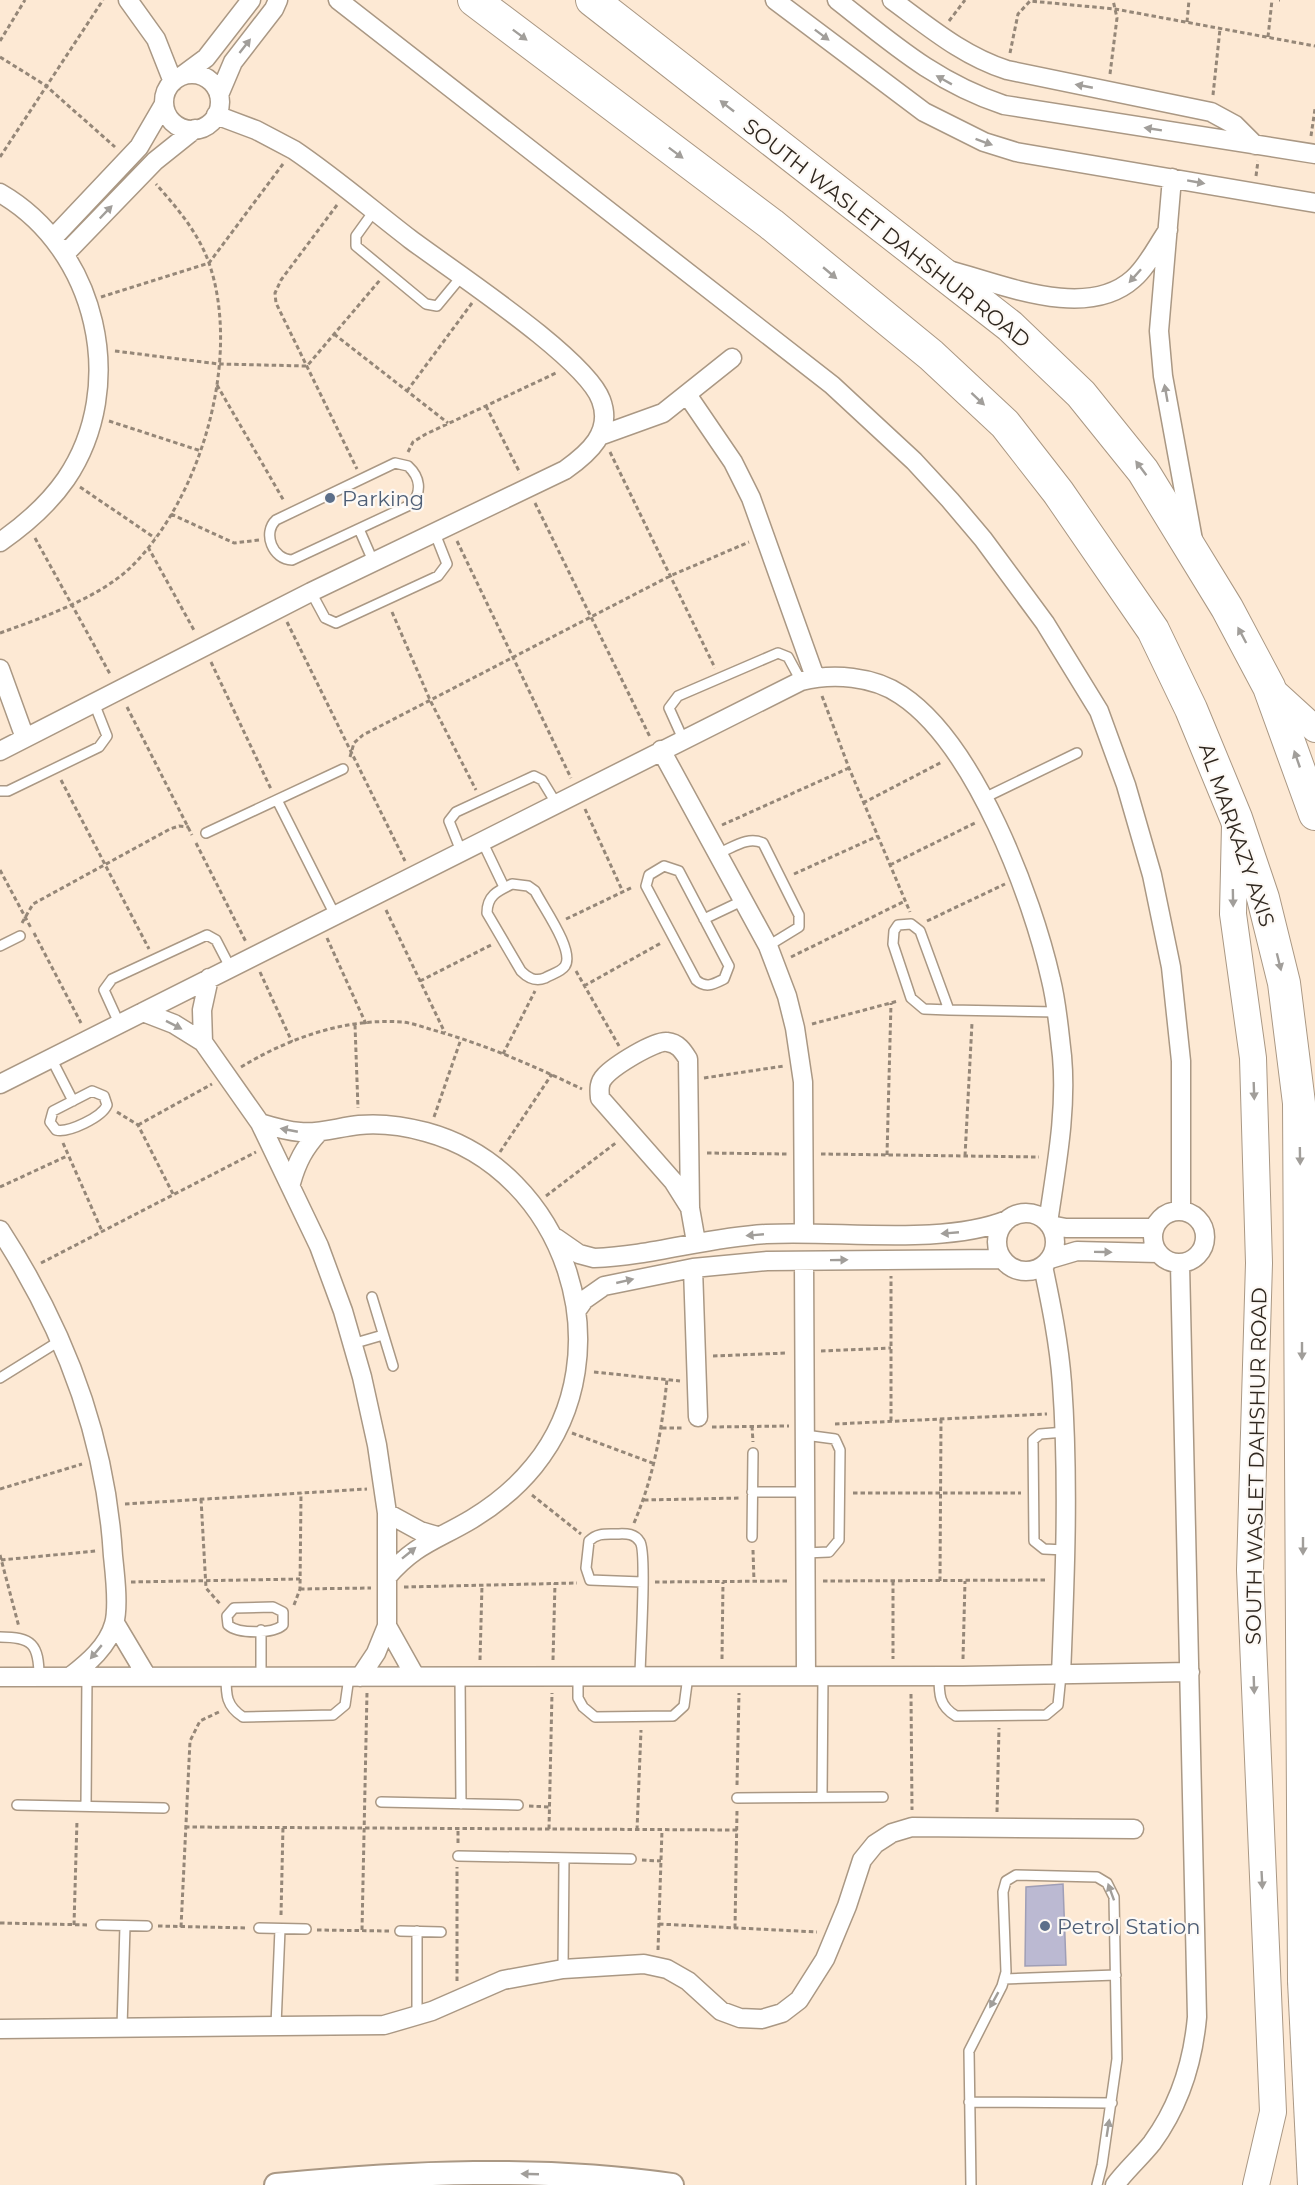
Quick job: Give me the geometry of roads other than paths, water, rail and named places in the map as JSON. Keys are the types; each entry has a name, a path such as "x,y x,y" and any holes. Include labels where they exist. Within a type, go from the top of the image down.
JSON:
{"highway":[{"name":"AL MARKAZY AXIS","path":"474,0 771,224 931,355 1005,424 1058,492 1153,630 1191,709 1236,818 1263,898 1284,983 1299,1103 1304,1981 1314,2185"},
{"name":"SOUTH WASLET DAHSHUR ROAD","path":"592,0 1010,326 1081,394 1143,471 1196,554 1269,687"},
{"path":"1269,687 1315,814"}],"main road":[{"name":"SOUTH WASLET DAHSHUR ROAD","path":"1269,687 1315,729"},
{"name":"SOUTH WASLET DAHSHUR ROAD","path":"1236,818 1233,914 1254,1081 1259,1263 1250,1570 1273,2112 1256,2185"},
{"path":"1295,2185 1315,2177"}],"street":[{"path":"128,0 156,39 178,78"},
{"path":"53,238 146,137 164,104 166,92 178,78 206,58 251,0"},
{"path":"65,254 144,172 195,129 211,122 216,115 219,95 233,62 274,9 278,0"},
{"path":"338,0 832,385 914,461 950,500 996,555 1045,623 1099,711 1126,785 1152,875 1171,967 1180,1049 1183,1108 1181,1210"},
{"path":"775,0 924,112 953,129 1016,152 1315,202"},
{"path":"837,0 917,63 973,95 1004,105 1312,153"},
{"path":"892,0 960,50 1007,70 1211,112 1235,125 1258,145"},
{"path":"178,78 192,74 209,80 219,95"},
{"path":"164,104 171,120 187,129 195,129"},
{"path":"216,115 256,129 294,150 481,291 573,364 593,384 602,400 605,418 602,435"},
{"path":"1172,178 1159,331 1161,357 1196,554"},
{"path":"0,193 33,217 65,254 88,301 98,349 99,383 93,416 82,448 67,478 27,523 0,542"},
{"path":"931,266 1055,297 1085,300 1113,292 1136,277 1169,229"},
{"path":"0,751 373,561 565,470 584,456 602,435 663,413 688,396 732,358"},
{"path":"688,396 733,462 766,535 808,679"},
{"path":"0,669 25,738"},
{"path":"0,1083 577,792 808,679 873,681 901,694 925,715 956,755 992,815 1019,877 1046,958 1056,1012 1064,1109 1049,1224 1055,1242 1047,1262 1064,1423 1065,1580 1061,1675"},
{"path":"659,751 708,832 776,964 795,1028 801,1063 804,1233"},
{"path":"203,1042 202,1010 209,978"},
{"path":"143,1012 174,1024 203,1042 260,1123 291,1183 319,1246 352,1344 377,1445 387,1513 387,1626 376,1653 358,1677"},
{"path":"690,1209 673,1181 629,1134 600,1098 599,1085 605,1076 652,1045 666,1041 680,1047 688,1059 690,1209 696,1242"},
{"path":"260,1123 299,1132 319,1132 358,1125 404,1127 429,1133 473,1151 493,1164 534,1204 555,1237 568,1269 577,1310 576,1370 570,1399 559,1428 548,1448 517,1484 471,1520 437,1536 401,1560 387,1582"},
{"path":"291,1183 296,1164 306,1146 319,1132"},
{"path":"1181,1210 1200,1221 1205,1242 1194,1259 1180,1264 1167,1261 1158,1253 1153,1241 1154,1228 1162,1217 1181,1210"},
{"path":"1002,1259 997,1243 1001,1226 1014,1215 1033,1213 1049,1224 1074,1228 1154,1228"},
{"path":"555,1237 579,1254 594,1258 642,1253 738,1236 804,1233 949,1234 1007,1220"},
{"path":"0,1230 25,1271 61,1340 78,1379 101,1459 110,1505 115,1623 146,1675"},
{"path":"577,1310 584,1300 604,1286 693,1268 767,1261 1002,1259 1017,1270 1035,1270 1047,1262 1077,1251 1158,1253"},
{"path":"804,1261 805,1581 815,1676"},
{"path":"1115,2185 1151,2143 1165,2122 1186,2075 1195,2037 1197,1998 1180,1264"},
{"path":"693,1268 697,1424"},
{"path":"387,1513 420,1531 437,1536"},
{"path":"79,1676 97,1653 115,1623"},
{"path":"387,1626 415,1677"},
{"path":"0,1677 146,1675 963,1676 1190,1672"},
{"path":"0,2029 384,2025 417,2016 504,1980 563,1969 644,1964 658,1967 688,1981 721,2011 741,2018 762,2019 782,2013 799,2000 825,1959 837,1933 862,1860 875,1844 892,1833 912,1827 1134,1829"},
{"path":"276,2185 356,2177 488,2172 620,2177 672,2185"}],"lane":[{"path":"374,212 356,236 356,246 426,304 437,306 461,277"},
{"path":"395,463 408,466 419,485 419,492 412,504 359,529 292,560 286,560 276,554 269,537 272,524 291,513 395,463"},
{"path":"311,592 326,618 336,623 387,601 443,571 447,564 442,528"},
{"path":"359,529 373,561"},
{"path":"683,739 670,715 669,708 673,701 720,677 778,652 788,657 808,679"},
{"path":"0,791 8,790 55,768 103,742 107,736 106,729 94,703"},
{"path":"982,799 1077,753"},
{"path":"206,833 343,769"},
{"path":"462,851 449,821 456,812 534,776 542,780 556,803"},
{"path":"277,800 327,919"},
{"path":"719,853 745,841 756,840 763,843 799,915 798,927 768,946"},
{"path":"482,841 504,887"},
{"path":"663,866 679,871 704,919 729,966 724,979 710,986 700,984 646,886 646,881 652,871 663,866"},
{"path":"520,884 535,891 568,951 568,958 561,970 541,980 526,977 521,971 487,913 487,905 496,891 504,887 520,884"},
{"path":"704,919 744,900"},
{"path":"949,1010 922,936 916,926 905,924 898,926 892,937 911,998 924,1009 973,1011 1056,1012"},
{"path":"118,1023 105,998 104,990 112,979 207,935 216,940 230,966"},
{"path":"0,946 20,936"},
{"path":"51,1058 73,1101"},
{"path":"97,1091 107,1101 105,1109 64,1131 56,1130 50,1122 51,1114 73,1101 97,1091"},
{"path":"372,1297 393,1366"},
{"path":"352,1344 384,1335"},
{"path":"0,1378 61,1340"},
{"path":"1064,1423 1040,1434 1033,1440 1032,1493 1034,1541 1044,1549 1065,1550"},
{"path":"805,1430 828,1436 838,1444 840,1493 837,1545 829,1552 805,1553"},
{"path":"752,1537 753,1453"},
{"path":"752,1495 805,1492"},
{"path":"640,1676 642,1582 642,1547 635,1536 629,1534 600,1534 589,1541 586,1575 596,1582 642,1582"},
{"path":"273,1607 283,1612 284,1622 281,1628 261,1630 231,1628 226,1621 231,1609 273,1607"},
{"path":"261,1630 261,1676"},
{"path":"0,1637 21,1637 30,1643 39,1657 39,1677"},
{"path":"939,1676 939,1698 947,1711 956,1716 1000,1716 1046,1715 1058,1704 1061,1675"},
{"path":"79,1676 81,1806"},
{"path":"226,1676 226,1698 231,1707 243,1717 333,1715 345,1705 358,1677"},
{"path":"578,1676 578,1698 582,1707 595,1717 673,1716 680,1711 687,1698 688,1676"},
{"path":"815,1676 822,1797"},
{"path":"460,1677 461,1804"},
{"path":"737,1798 883,1797"},
{"path":"381,1802 518,1805"},
{"path":"17,1804 164,1808"},
{"path":"458,1856 631,1859"},
{"path":"563,1969 564,1858"},
{"path":"971,2185 969,2051 1004,1979 1004,1886 1016,1875 1091,1876 1107,1883 1114,1897 1118,2034 1112,2103 1097,2185"},
{"path":"101,1925 147,1926"},
{"path":"122,2027 125,1926"},
{"path":"259,1928 306,1929"},
{"path":"276,2025 280,1929"},
{"path":"399,1931 441,1932"},
{"path":"417,1931 417,2016"},
{"path":"1004,1979 1116,1975"},
{"path":"969,2102 1112,2103"}],"place":[{"name":"Parking","path":"330,498"},
{"name":"Petrol Station","path":"1045,1926"}]}
